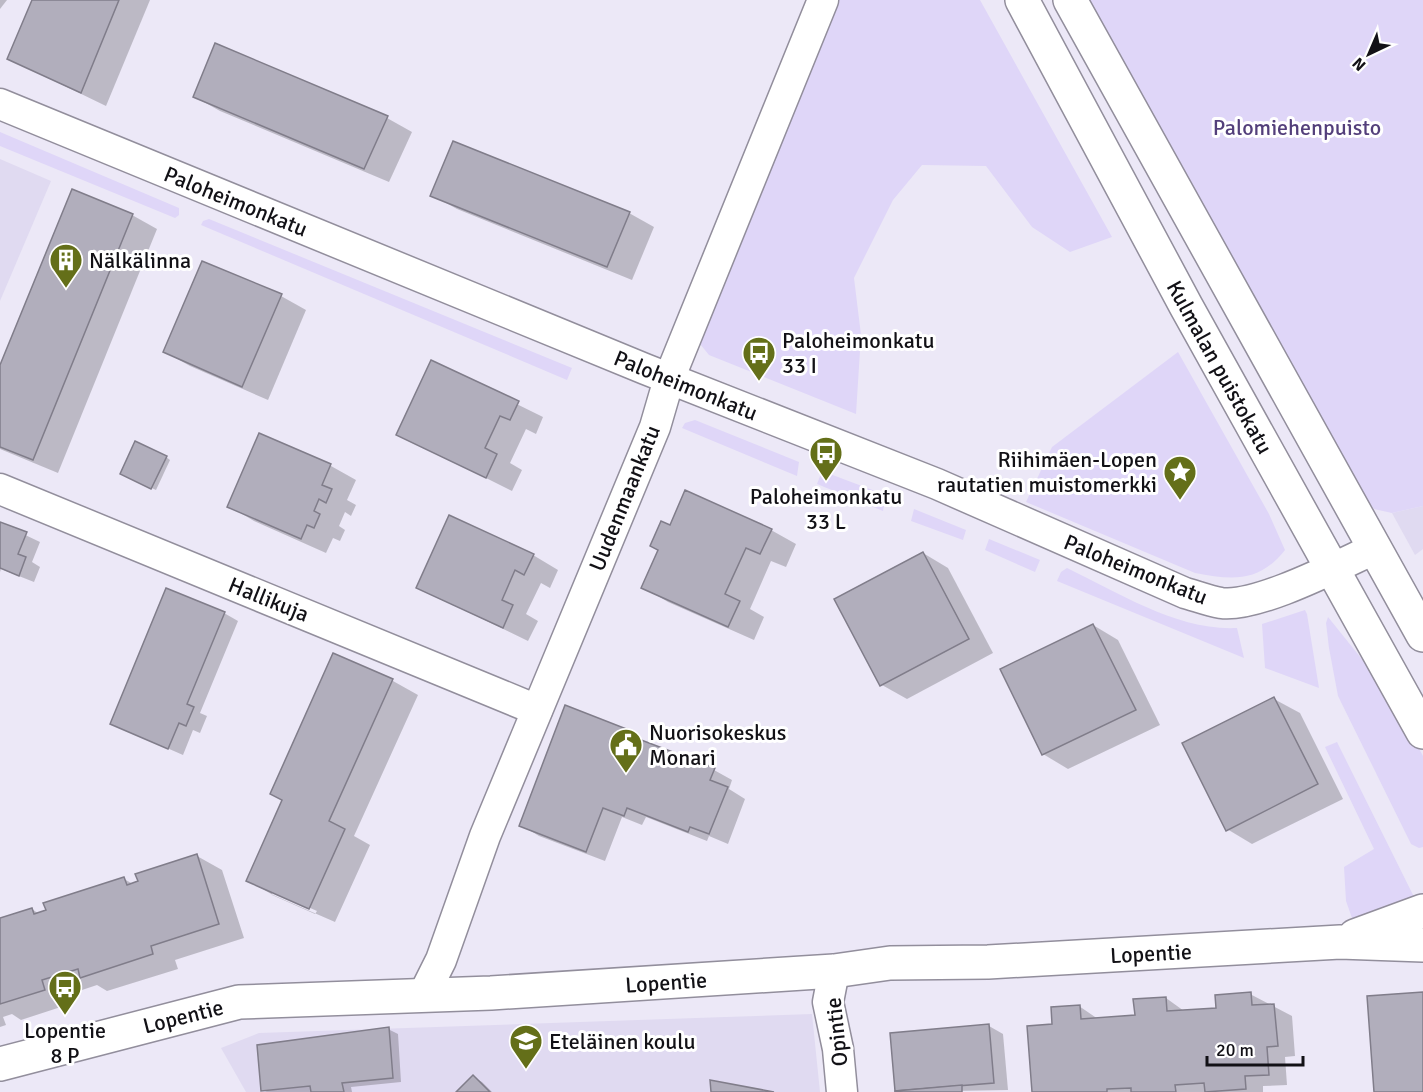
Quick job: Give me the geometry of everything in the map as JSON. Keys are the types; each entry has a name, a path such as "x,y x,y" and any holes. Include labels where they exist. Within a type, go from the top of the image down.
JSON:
{"street":[{"name":"Uudenmaankatu","path":"423,996 441,960 485,836 655,427 669,379 824,0"},
{"name":"Kulmalan puistokatu","path":"1022,0 1185,306 1423,732"},
{"name":"Kulmalan puistokatu","path":"1070,0 1423,635"},
{"name":"Paloheimonkatu","path":"0,104 669,379 937,484 1194,595 1223,603 1260,597 1374,549"},
{"name":"Hallikuja","path":"0,489 537,710"},
{"name":"Lopentie","path":"1340,942 1423,911"},
{"name":"Lopentie","path":"0,1064 239,1002 423,996 834,971 890,963 988,962 1340,942 1423,945"},
{"name":"Opintie","path":"834,971 828,1002 838,1049 842,1092"}],"shaded area":[{"path":"0,159 51,181 0,301"},
{"path":"1423,506 1423,549 1415,555 1392,513"},
{"name":"Eteläinen koulu","path":"812,1014 820,1092 246,1092 221,1048 259,1033"}],"green space":[{"path":"836,0 980,0 1112,237 1070,252 1032,227 986,166 922,165 893,200 854,278 861,335 856,414 709,355 700,344 699,334"},
{"name":"Palomiehenpuisto","path":"1085,0 1423,0 1423,506 1392,513 1374,509 1345,471"},
{"path":"0,132 179,208 179,215 175,218 0,146"},
{"path":"209,219 572,368 567,380 201,225 203,221"},
{"path":"1178,352 1269,514 1285,550 1275,561 1255,574 1233,578 1195,573 1026,502 1052,447"},
{"path":"695,420 799,462 797,476 682,428 685,423"},
{"path":"822,471 883,494 885,501 883,511 817,484"},
{"path":"914,509 966,530 963,540 911,521"},
{"path":"989,539 1040,560 1035,572 985,550"},
{"path":"1067,568 1128,599 1171,617 1215,627 1237,628 1244,658 1057,581 1061,572"},
{"path":"1305,610 1319,688 1265,668 1262,624"},
{"path":"1328,617 1373,673 1398,710 1423,756 1423,847 1419,848 1411,844 1338,696 1329,648 1326,623"},
{"path":"1337,742 1416,901 1352,918 1346,901 1344,867 1374,849 1325,747"}],"building":[{"path":"32,0 119,0 81,93 7,59"},
{"path":"215,43 388,116 364,169 193,97"},
{"path":"453,141 630,212 607,267 430,196"},
{"name":"Nälkälinna","path":"72,189 133,214 33,460 0,447 0,365"},
{"path":"202,261 282,294 242,387 163,352"},
{"path":"431,360 519,401 510,420 500,416 485,448 497,454 486,478 396,435"},
{"path":"259,433 331,464 322,485 332,489 326,503 319,499 314,511 320,514 314,528 307,525 301,539 227,507"},
{"path":"135,441 167,456 151,489 120,474"},
{"path":"685,490 772,529 760,554 746,548 725,594 740,601 728,627 641,588 658,550 650,546 661,521 670,525"},
{"path":"449,515 534,554 524,575 515,570 502,600 513,605 503,628 416,588"},
{"path":"0,522 27,532 18,554 26,557 19,576 0,568"},
{"path":"923,552 969,639 880,686 834,599"},
{"path":"166,588 225,612 187,704 194,707 186,726 179,723 168,749 110,724"},
{"path":"1093,624 1136,710 1042,755 1000,669"},
{"path":"333,653 393,679 329,821 345,829 309,909 246,881 282,800 270,794"},
{"path":"1274,697 1318,784 1226,831 1182,743"},
{"name":"Nuorisokeskus Monari","path":"565,705 629,730 628,735 715,768 710,780 728,787 709,834 690,827 688,832 627,808 624,816 603,808 586,852 519,826"},
{"path":"197,854 219,924 151,946 153,954 80,978 78,969 42,980 45,990 0,1004 0,918 32,908 34,914 46,910 43,903 124,877 127,885 138,881 135,874"},
{"path":"1251,992 1252,1005 1274,1004 1278,1046 1267,1047 1269,1075 1245,1076 1246,1089 1205,1092 1204,1083 1175,1085 1176,1092 1131,1092 1131,1088 1107,1089 1107,1092 1032,1092 1027,1026 1052,1024 1051,1007 1080,1005 1081,1019 1135,1015 1133,999 1166,997 1167,1011 1216,1008 1215,995"},
{"path":"1423,992 1423,1092 1374,1092 1367,996"},
{"path":"989,1024 994,1083 895,1091 890,1033"},
{"path":"389,1027 393,1078 342,1083 344,1092 311,1092 310,1086 261,1091 257,1045"},
{"path":"473,1075 490,1092 456,1092"},
{"path":"710,1080 774,1092 711,1092"},
{"path":"962,1085 962,1092 895,1092 895,1091"}],"place":[{"name":"Nälkälinna","path":"66,289"},
{"name":"Paloheimonkatu 33 I","path":"759,382"},
{"name":"Paloheimonkatu 33 L","path":"826,482"},
{"name":"Riihimäen-Lopen rautatien muistomerkki","path":"1180,501"},
{"name":"Nuorisokeskus Monari","path":"626,774"},
{"name":"Lopentie 8 P","path":"65,1016"},
{"name":"Eteläinen koulu","path":"526,1070"}]}
